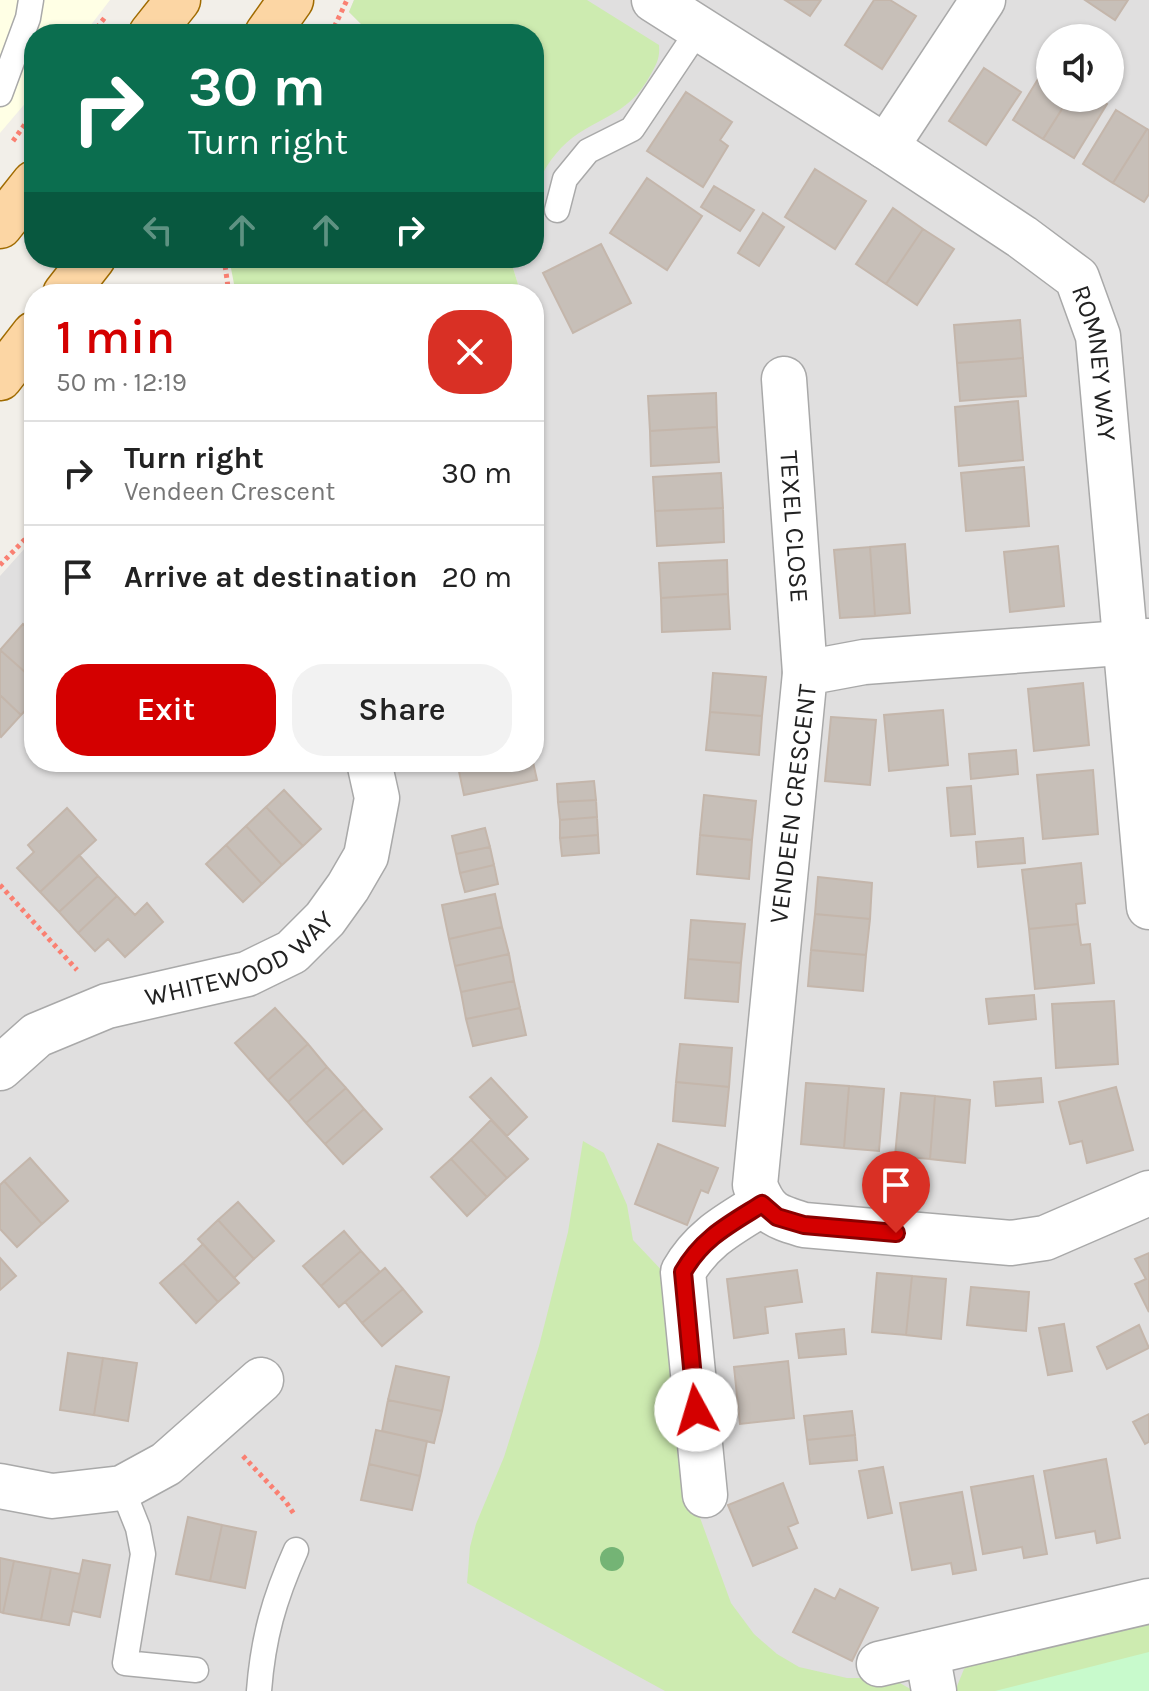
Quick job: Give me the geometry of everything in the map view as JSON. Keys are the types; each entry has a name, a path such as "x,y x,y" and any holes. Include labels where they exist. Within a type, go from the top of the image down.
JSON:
{"main road":[{"path":"159,24 178,0"},
{"path":"274,24 291,0"},
{"path":"0,226 24,196"},
{"path":"73,284 85,268"},
{"path":"0,378 24,347"}],"street":[{"name":"ROMNEY WAY","path":"654,0 886,147 1022,237 1077,278 1098,336 1137,642 1149,907"},
{"path":"886,147 983,0"},
{"name":"TEXEL CLOSE","path":"784,379 805,673"},
{"name":"VENDEEN CRESCENT","path":"762,1204 755,1185 805,673 864,662 1137,642"},
{"name":"WHITEWOOD WAY","path":"0,1068 37,1035 107,1006 247,974 292,952 325,919 366,856 377,798 371,772"},
{"path":"705,1495 683,1272 704,1242 762,1204 777,1217 804,1225 1011,1243 1045,1238 1149,1193"},
{"path":"0,1486 52,1496 122,1488 166,1464 261,1380"},
{"path":"879,1664 930,1672 1149,1601"}],"lane":[{"path":"26,24 31,0"},
{"path":"0,94 24,29"},
{"path":"557,210 565,179 588,151 632,129 699,29"},
{"path":"122,1488 138,1528 143,1554 125,1663 196,1670"},
{"path":"259,1691 277,1591 296,1550"}],"path":[{"path":"336,24 347,0"},
{"path":"8,146 24,125"},
{"path":"0,565 24,540"},
{"path":"0,885 107,1006"},
{"path":"212,1423 286,1502 297,1520 301,1537 296,1550"}],"shaded area":[{"path":"0,0 110,0 92,24 24,24 24,105 0,133"},
{"path":"354,0 1149,0 1149,1691 0,1691 0,576 24,549 24,772 544,772 544,284 518,284 513,268 544,268 544,24 361,24 349,12"}],"green space":[{"path":"354,0 587,0 659,45 658,57 642,89 631,100 573,138 561,148 544,171 544,24 361,24 349,12"},
{"path":"231,268 513,268 518,284 234,284"},
{"path":"583,1141 604,1153 627,1205 633,1240 668,1277 699,1515 731,1603 754,1634 777,1654 799,1667 847,1678 891,1678 914,1691 665,1691 467,1583 470,1547 476,1524 504,1457 539,1346 568,1232"},
{"path":"1149,1620 1149,1691 955,1691 964,1669 976,1660"},
{"path":"1149,1652 1149,1691 995,1691"}],"building":[{"path":"785,0 821,0 810,16"},
{"path":"874,0 890,0 916,16 882,69 845,45"},
{"path":"1085,0 1128,0 1115,20"},
{"path":"984,68 1021,92 986,145 949,121"},
{"path":"1036,82 1036,112 1060,112 1043,139 1013,120"},
{"path":"686,92 732,122 720,140 728,146 703,187 647,151"},
{"path":"1060,112 1102,112 1074,158 1043,139"},
{"path":"1115,112 1147,129 1113,183 1083,164"},
{"path":"1147,129 1149,194 1144,202 1113,183"},
{"path":"815,169 866,201 835,249 785,217"},
{"path":"647,178 702,216 667,270 610,233"},
{"path":"714,186 754,210 740,231 701,207"},
{"path":"893,208 923,229 886,284 856,264"},
{"path":"763,213 784,227 759,266 738,253"},
{"path":"923,229 954,249 917,305 886,284"},
{"path":"601,244 631,303 573,333 543,273"},
{"path":"1020,320 1023,358 957,363 954,325"},
{"path":"1023,358 1026,396 960,401 957,363"},
{"path":"716,393 717,427 650,431 648,396"},
{"path":"1018,401 1023,460 959,466 955,407"},
{"path":"717,427 719,462 651,466 650,431"},
{"path":"1024,467 1029,526 966,531 961,473"},
{"path":"721,473 723,508 655,511 653,477"},
{"path":"723,508 724,542 657,546 655,511"},
{"path":"905,544 910,613 875,616 870,547"},
{"path":"1058,546 1064,606 1010,612 1004,552"},
{"path":"870,547 875,616 840,618 834,550"},
{"path":"727,560 728,594 661,598 659,563"},
{"path":"728,594 730,629 662,632 661,598"},
{"path":"23,624 24,625 24,671 0,650"},
{"path":"0,650 24,671 24,712 21,715 0,695"},
{"path":"713,673 766,677 762,716 710,712"},
{"path":"1083,683 1089,745 1034,751 1028,689"},
{"path":"0,695 21,715 1,737 0,736"},
{"path":"943,710 948,765 889,771 884,715"},
{"path":"710,712 762,716 759,755 706,750"},
{"path":"831,717 876,720 870,785 825,781"},
{"path":"1016,750 1018,774 971,779 969,754"},
{"path":"1093,770 1098,834 1043,839 1037,775"},
{"path":"459,772 535,772 537,780 464,795"},
{"path":"594,781 596,800 558,802 557,784"},
{"path":"971,786 975,834 951,836 947,788"},
{"path":"284,790 321,829 303,846 266,807"},
{"path":"704,795 756,801 752,840 700,835"},
{"path":"596,800 597,817 560,820 558,802"},
{"path":"266,807 303,846 282,865 246,826"},
{"path":"67,808 96,840 40,892 17,868 34,852 28,845"},
{"path":"597,817 598,835 560,838 560,820"},
{"path":"246,826 282,865 262,884 226,845"},
{"path":"485,828 490,847 456,854 452,836"},
{"path":"598,835 599,853 562,856 560,838"},
{"path":"700,835 752,840 749,879 697,874"},
{"path":"1023,838 1025,863 978,867 976,842"},
{"path":"226,845 262,884 243,902 206,864"},
{"path":"490,847 494,865 460,873 456,854"},
{"path":"79,855 98,876 59,912 40,892"},
{"path":"1081,863 1085,903 1076,904 1078,924 1029,929 1022,870"},
{"path":"494,865 498,884 465,892 460,873"},
{"path":"98,876 117,896 78,933 59,912"},
{"path":"818,877 872,883 870,919 815,914"},
{"path":"495,894 502,927 449,939 442,905"},
{"path":"117,896 135,915 147,903 163,922 125,957 108,939 95,951 78,933"},
{"path":"815,914 870,919 866,955 811,950"},
{"path":"691,920 745,924 741,963 688,959"},
{"path":"1078,924 1081,945 1090,944 1094,983 1035,989 1029,929"},
{"path":"502,927 509,954 455,966 449,939"},
{"path":"811,950 866,955 863,991 808,986"},
{"path":"509,954 514,981 461,992 455,966"},
{"path":"688,959 741,963 738,1002 685,998"},
{"path":"514,981 520,1008 466,1019 461,992"},
{"path":"1034,995 1036,1019 989,1024 986,999"},
{"path":"1114,1001 1118,1064 1056,1068 1052,1004"},
{"path":"275,1008 308,1044 268,1080 235,1043"},
{"path":"520,1008 526,1035 473,1046 466,1019"},
{"path":"308,1044 327,1067 288,1102 268,1080"},
{"path":"680,1044 732,1048 729,1087 676,1082"},
{"path":"327,1067 346,1088 306,1123 288,1102"},
{"path":"491,1078 527,1117 507,1136 470,1097"},
{"path":"1041,1078 1043,1102 996,1106 994,1082"},
{"path":"676,1082 729,1087 725,1126 673,1121"},
{"path":"806,1083 849,1086 844,1148 801,1144"},
{"path":"849,1086 884,1089 879,1151 844,1148"},
{"path":"1116,1087 1133,1150 1087,1163 1082,1141 1070,1144 1059,1102"},
{"path":"346,1088 364,1109 325,1144 306,1123"},
{"path":"901,1093 935,1096 930,1159 895,1156"},
{"path":"935,1096 970,1100 965,1163 930,1159"},
{"path":"364,1109 382,1129 343,1164 325,1144"},
{"path":"491,1120 528,1159 507,1178 471,1140"},
{"path":"471,1140 507,1178 487,1197 451,1159"},
{"path":"658,1144 718,1168 708,1193 701,1190 687,1225 635,1204"},
{"path":"30,1158 68,1201 42,1224 4,1181"},
{"path":"451,1159 487,1197 467,1216 431,1177"},
{"path":"4,1181 42,1224 17,1247 0,1229 0,1185"},
{"path":"238,1202 274,1241 254,1259 218,1220"},
{"path":"218,1220 254,1259 234,1278 198,1239"},
{"path":"344,1231 361,1251 321,1286 303,1266"},
{"path":"203,1244 239,1283 218,1302 183,1263"},
{"path":"361,1251 380,1272 339,1307 321,1286"},
{"path":"1149,1253 1149,1312 1135,1284 1146,1279 1135,1259"},
{"path":"0,1258 16,1276 0,1290"},
{"path":"183,1263 218,1302 196,1323 160,1283"},
{"path":"385,1268 403,1289 362,1323 345,1302"},
{"path":"797,1270 802,1302 765,1307 768,1333 734,1338 727,1279"},
{"path":"877,1273 912,1276 906,1335 872,1332"},
{"path":"912,1276 946,1279 941,1339 906,1335"},
{"path":"971,1287 1029,1292 1026,1331 967,1325"},
{"path":"403,1289 422,1312 382,1346 362,1323"},
{"path":"1064,1324 1072,1371 1048,1375 1039,1328"},
{"path":"1139,1325 1149,1348 1107,1369 1097,1347"},
{"path":"844,1329 846,1354 799,1358 796,1334"},
{"path":"68,1353 103,1358 94,1415 60,1410"},
{"path":"103,1358 137,1363 128,1421 94,1415"},
{"path":"788,1361 794,1418 740,1424 734,1367"},
{"path":"396,1366 449,1377 442,1411 388,1400"},
{"path":"388,1400 442,1411 434,1443 382,1431"},
{"path":"852,1411 855,1435 807,1440 804,1416"},
{"path":"1149,1414 1149,1442 1145,1444 1133,1422"},
{"path":"376,1430 427,1441 420,1476 369,1464"},
{"path":"855,1435 857,1460 810,1464 807,1440"},
{"path":"1106,1459 1120,1538 1097,1543 1095,1531 1056,1538 1044,1471"},
{"path":"369,1464 420,1476 412,1510 361,1500"},
{"path":"883,1467 892,1513 868,1518 859,1471"},
{"path":"1033,1476 1047,1554 1024,1558 1022,1547 983,1554 971,1487"},
{"path":"783,1483 798,1523 788,1527 797,1548 753,1566 728,1505"},
{"path":"962,1492 976,1570 953,1574 951,1563 912,1570 900,1503"},
{"path":"188,1517 222,1525 210,1581 176,1574"},
{"path":"222,1525 256,1532 245,1588 210,1581"},
{"path":"0,1558 14,1561 3,1613 0,1612"},
{"path":"83,1560 110,1565 100,1617 72,1611"},
{"path":"14,1561 51,1568 41,1620 3,1613"},
{"path":"51,1568 80,1574 69,1625 41,1620"},
{"path":"815,1589 835,1599 840,1589 878,1608 852,1661 793,1632"}],"route":[{"path":"696,1410 683,1272 704,1242 762,1204 777,1217 804,1225 896,1233"}]}
